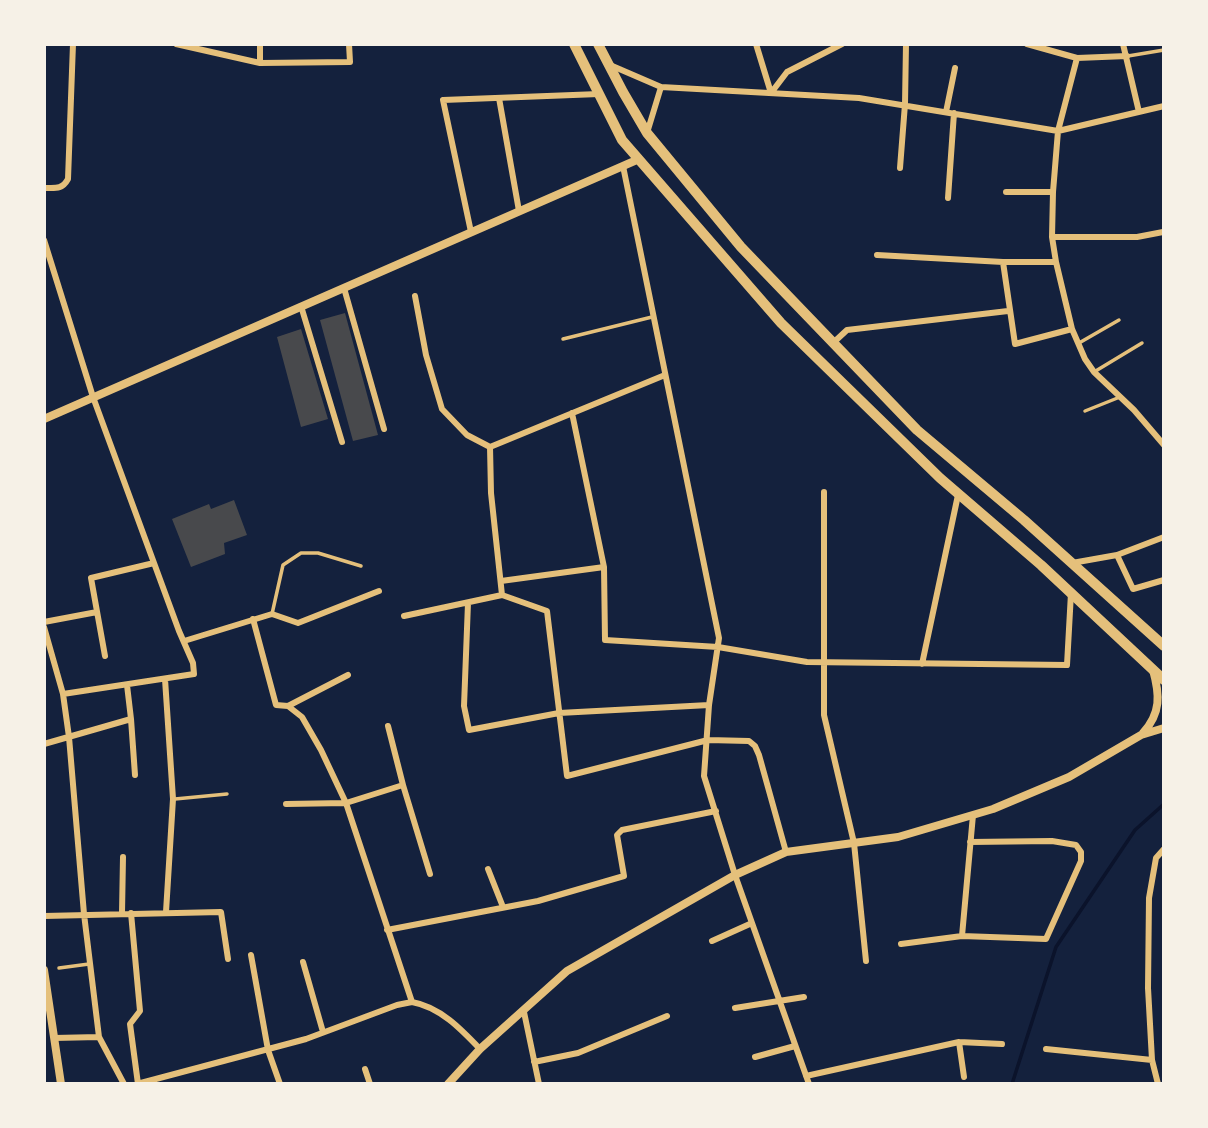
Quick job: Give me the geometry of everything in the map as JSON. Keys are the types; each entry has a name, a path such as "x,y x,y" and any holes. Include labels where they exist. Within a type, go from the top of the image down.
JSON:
{"main road":[{"path":"574,44 622,139 781,323 958,494 1071,593 1164,680"},
{"path":"598,44 647,133 741,247 918,429 1164,646"},
{"path":"1007,536 1024,520"}],"street":[{"path":"44,188 59,188 64,186 68,179 73,44"},
{"path":"176,44 260,63 349,62 349,44"},
{"path":"260,44 260,63"},
{"path":"756,44 771,93"},
{"path":"771,93 787,72 842,44"},
{"path":"900,168 906,44"},
{"path":"1027,44 1077,58 1128,56"},
{"path":"1123,44 1128,56 1139,112"},
{"path":"1077,58 1058,131 1052,237 1056,262 1073,329 1085,359 1094,372 1134,410 1164,445"},
{"path":"609,65 661,87 859,98 1058,131 1164,106"},
{"path":"946,112 955,68"},
{"path":"647,133 661,87"},
{"path":"471,232 443,100 599,94"},
{"path":"499,98 519,211"},
{"path":"948,198 954,113"},
{"path":"44,419 639,159"},
{"path":"623,166 719,638 709,705 704,776 735,875 809,1084"},
{"path":"1006,191 1053,192"},
{"path":"1052,237 1137,237 1163,232"},
{"path":"44,240 93,397 193,663 194,674 63,694"},
{"path":"877,255 1056,262"},
{"path":"1003,262 1008,311 1015,344 1073,329"},
{"path":"344,288 384,429"},
{"path":"415,296 426,355 442,409 467,435 490,447"},
{"path":"302,306 342,442"},
{"path":"833,343 847,330 1008,311"},
{"path":"490,447 665,375"},
{"path":"572,413 604,567 605,640 718,647 825,663 1067,665 1071,593"},
{"path":"490,447 491,493 502,595"},
{"path":"824,492 824,715 855,843 866,961"},
{"path":"922,664 958,494"},
{"path":"1071,564 1117,555 1164,537"},
{"path":"1117,555 1133,589 1164,580"},
{"path":"105,656 91,578 154,563"},
{"path":"500,581 604,567"},
{"path":"184,641 272,614 298,623 379,592"},
{"path":"404,616 502,595 547,611 567,776 708,740 749,741 755,746 786,852"},
{"path":"468,603 464,706 469,730 559,713 709,705"},
{"path":"97,612 44,624 63,694 69,737 84,914 99,1037 124,1084"},
{"path":"253,619 276,705 288,706 348,675"},
{"path":"1141,735 1154,721 1157,707 1158,687 1153,670"},
{"path":"165,679 173,799 166,912"},
{"path":"127,685 135,775"},
{"path":"288,706 302,717 346,803 412,1002"},
{"path":"44,744 131,719"},
{"path":"388,726 402,785 430,874"},
{"path":"448,1084 480,1049 567,971 735,875 786,852 898,837 973,815 1069,777 1141,735 1164,728"},
{"path":"286,804 346,803 402,785"},
{"path":"387,930 538,901 624,876 617,835 622,830 716,811"},
{"path":"962,936 973,815"},
{"path":"901,944 962,936 1046,939 1082,861 1081,852 1076,845 1067,842 970,842"},
{"path":"1147,1084 1157,1084 1152,1060 1148,988 1149,898 1156,858 1164,849"},
{"path":"122,913 123,857"},
{"path":"488,869 503,907"},
{"path":"44,916 221,912 228,959"},
{"path":"131,913 139,1011 130,1024 137,1084 268,1050 412,1002 426,1005 457,1026 480,1049"},
{"path":"712,941 752,923"},
{"path":"251,955 268,1050 280,1084"},
{"path":"303,962 323,1032"},
{"path":"44,970 61,1084"},
{"path":"735,1008 804,997"},
{"path":"524,1012 539,1084"},
{"path":"534,1062 578,1053 667,1016"},
{"path":"54,1038 99,1037"},
{"path":"806,1076 959,1042 1002,1045"},
{"path":"959,1042 964,1077"},
{"path":"754,1057 795,1046"},
{"path":"1046,1049 1152,1060"},
{"path":"365,1069 370,1084"}],"lane":[{"path":"1128,56 1164,50"},
{"path":"563,339 653,316"},
{"path":"1079,344 1119,320"},
{"path":"1094,372 1142,343"},
{"path":"1085,411 1120,397"},
{"path":"272,614 283,565 301,553 318,553 361,566"},
{"path":"173,799 228,794"},
{"path":"59,968 90,964"},
{"path":"44,1040 54,1038"}],"building":[{"path":"345,313 378,435 353,441 320,320"},
{"path":"301,329 328,419 301,427 277,337"},
{"path":"234,500 247,535 224,543 225,554 191,567 172,519 209,504 211,509"}],"waterway":[{"path":"1012,1084 1056,947 1135,830 1164,804"}]}
